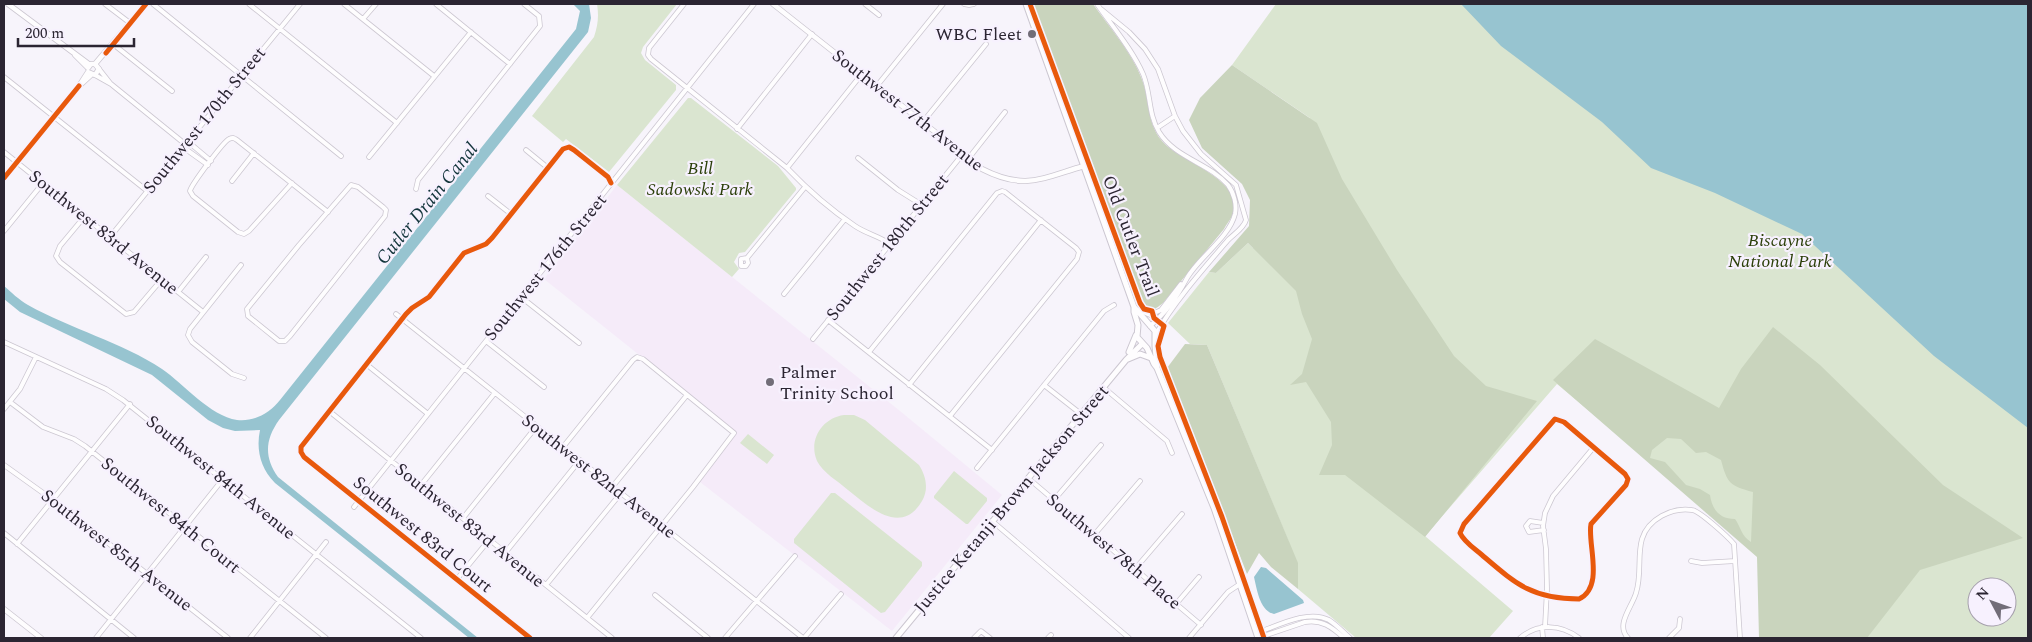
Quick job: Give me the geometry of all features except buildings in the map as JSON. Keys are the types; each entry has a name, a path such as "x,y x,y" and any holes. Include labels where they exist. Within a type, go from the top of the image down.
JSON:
{"main road":[{"path":"1026,4 1136,308 1149,325 1154,328 1158,368"},
{"path":"1136,308 1138,340 1143,344 1158,368 1214,508 1258,636"},
{"path":"1137,333 1141,327 1149,325"},
{"name":"Justice Ketanji Brown Jackson Street","path":"1126,360 1137,333"},
{"path":"1143,344 1150,342 1155,336"},
{"name":"Justice Ketanji Brown Jackson Street","path":"896,638 1103,387 1126,360 1143,344"},
{"path":"1126,360 1140,354 1151,358"}],"street":[{"path":"8,4 93,69 185,144 187,150 208,165"},
{"path":"14,8 18,4"},
{"path":"105,4 130,23"},
{"path":"4,178 146,4"},
{"path":"153,4 341,156"},
{"path":"249,4 397,123"},
{"name":"Southwest 170th Street","path":"110,237 146,190 300,4"},
{"path":"344,4 434,76"},
{"path":"363,19 376,4"},
{"path":"436,4 510,64"},
{"path":"416,189 418,180 538,29 541,22 538,15 524,4"},
{"path":"684,4 651,46 648,55 652,61 787,168 805,186 845,219 857,227 881,237 890,244"},
{"name":"Southwest 176th Street","path":"354,507 754,4"},
{"name":"Southwest 77th Avenue","path":"774,4 968,160 992,174 1018,181 1039,180 1084,166"},
{"path":"865,4 879,15"},
{"path":"876,87 943,4"},
{"path":"964,4 973,4"},
{"path":"1097,4 1143,74 1157,128 1172,146 1225,182 1232,190 1235,201 1235,213 1226,230 1158,312 1150,315 1136,308"},
{"path":"1100,9 1139,41 1152,59 1163,81 1175,116 1186,136 1199,152 1230,178 1237,187 1246,220 1245,224 1227,241 1155,336"},
{"path":"1114,28 1119,24"},
{"path":"369,157 470,32"},
{"path":"737,129 812,34"},
{"path":"113,44 172,91"},
{"path":"922,123 986,44"},
{"path":"787,168 861,75"},
{"path":"4,77 146,190"},
{"path":"968,160 1005,112"},
{"path":"1157,128 1175,116"},
{"path":"292,183 249,231 244,234 238,232 190,191 192,184 226,142 232,138 254,153 292,183 328,212"},
{"path":"185,144 192,144 211,161"},
{"path":"328,411 412,308 429,298 464,254 489,241 561,150 567,146 574,150 608,177 612,183"},
{"path":"526,150 548,168"},
{"name":"Southwest 83rd Avenue","path":"4,152 203,312"},
{"path":"1192,160 1199,152"},
{"path":"232,181 254,153"},
{"name":"Southwest 180th Street","path":"813,339 962,155"},
{"path":"858,158 898,190 922,205"},
{"path":"1206,169 1211,163"},
{"path":"4,231 43,183"},
{"path":"354,185 383,207 386,212 384,218 287,339 283,341 274,338 250,318 246,312 251,302 328,212 347,188 354,185"},
{"path":"747,258 805,186"},
{"path":"1232,190 1237,187"},
{"path":"869,352 996,195 1002,191 1041,220 1076,248 1079,254 1076,261 950,416"},
{"path":"488,196 511,214"},
{"path":"1235,213 1244,213"},
{"path":"85,216 60,246 56,254 60,262 121,312 128,314 136,309 162,279"},
{"path":"784,294 845,219"},
{"path":"909,384 1041,220"},
{"path":"178,292 206,258"},
{"path":"241,266 190,329 188,336 192,342 232,374 244,378"},
{"path":"1149,325 1164,312 1186,279"},
{"path":"521,297 579,343"},
{"path":"978,468 1104,311 1114,305"},
{"name":"Southwest 82nd Avenue","path":"396,314 494,394 613,486 803,638"},
{"path":"828,320 992,450"},
{"path":"486,341 544,387"},
{"name":"Southwest 84th Avenue","path":"4,342 106,389 130,404 317,554 413,634 421,638"},
{"path":"4,409 20,389 36,357"},
{"path":"563,448 633,360 638,357 643,359 734,433 587,618"},
{"path":"366,364 428,414"},
{"path":"1044,385 1081,414"},
{"path":"1103,387 1167,441 1172,453"},
{"path":"421,485 494,394"},
{"path":"613,486 687,395"},
{"name":"Southwest 84th Court","path":"10,402 38,424 74,439 326,638"},
{"path":"17,544 130,404"},
{"name":"Southwest 83rd Avenue","path":"328,411 612,638"},
{"name":"Southwest 83rd Court","path":"328,411 303,443 301,450 304,456 530,638"},
{"path":"1557,419 1564,422 1594,447 1628,478 1626,485 1592,523 1590,530 1593,573 1583,597 1578,599 1546,596 1529,591 1514,582 1462,538 1460,533 1464,524 1507,477 1551,422 1557,419"},
{"path":"463,518 536,427"},
{"path":"1054,500 1101,445"},
{"path":"1543,638 1546,596 1546,549 1543,523 1546,510 1552,497 1594,447"},
{"path":"505,552 580,460"},
{"name":"Southwest 85th Avenue","path":"4,465 52,499 228,638"},
{"name":"Southwest 78th Place","path":"1028,478 1201,625"},
{"path":"96,638 223,479"},
{"path":"1094,535 1140,481"},
{"path":"546,586 621,493"},
{"path":"1628,638 1623,632 1623,624 1634,599 1639,581 1641,544 1645,533 1660,517 1667,513 1695,510 1733,543 1740,638"},
{"path":"1135,569 1182,514"},
{"path":"992,521 1129,638"},
{"path":"1543,523 1530,521 1526,526 1529,532 1544,530"},
{"path":"4,533 134,638"},
{"path":"457,580 489,540"},
{"path":"250,638 326,542"},
{"path":"725,638 795,556"},
{"path":"1691,560 1702,563 1735,561"},
{"path":"1176,604 1199,577"},
{"path":"1189,638 1230,590 1240,584"},
{"path":"803,638 841,594"},
{"path":"655,595 708,638"},
{"path":"4,608 41,638"},
{"path":"1258,636 1307,617 1316,616 1350,638"},
{"path":"1669,638 1679,628 1680,619"},
{"path":"1326,621 1344,638"},
{"path":"1520,638 1529,632 1544,627 1565,630 1579,638"},
{"path":"974,638 981,631 990,638"}],"shaded area":[{"name":"Palmer Trinity School","path":"617,185 1002,495 892,631 700,482 737,433 544,279"}],"green space":[{"name":"Bill Sadowski Park","path":"597,4 677,4 643,47 641,53 645,60 676,85 676,90 609,172 566,139 563,142 532,116 594,37 598,20"},
{"path":"1031,4 1093,4 1126,49 1137,68 1144,85 1153,126 1162,141 1171,149 1209,172 1230,192 1234,203 1232,216 1224,229 1163,303 1155,309 1150,310 1141,305"},
{"name":"Biscayne National Park","path":"1276,4 2028,4 2028,638 1759,638 1760,554 1557,384 1425,536 1513,611 1489,638 1356,638 1298,589 1298,578 1288,540 1207,345 1190,344 1168,323 1209,272 1216,273 1248,243 1253,248 1310,118 1232,65"},
{"path":"1232,65 1317,123 1342,179 1397,270 1454,356 1486,386 1537,401 1425,537 1345,475 1319,475 1332,445 1331,422 1306,382 1290,385 1302,374 1312,339 1302,314 1296,291 1248,243 1216,273 1209,272 1249,226 1250,200 1242,184 1202,148 1189,120 1200,98"},
{"name":"Bill Sadowski Park","path":"688,98 691,98 778,166 796,188 745,252 739,253 734,262 739,269 732,277 617,185"},
{"path":"1773,327 1820,365 1943,485 2023,538 1920,570 1867,638 1759,638 1757,557 1553,380 1595,339 1719,408 1741,369","holes":["1667,438 1681,439 1696,453 1706,452 1721,460 1728,479 1739,488 1753,492 1751,542 1743,534 1735,519 1730,519 1718,513 1710,495 1700,489 1686,485 1665,462 1650,458 1652,450"]},
{"path":"1185,344 1207,345 1298,563 1298,589 1271,567 1259,553 1247,574 1167,368"},
{"path":"844,415 854,415 865,420 919,465 925,478 926,487 922,501 914,512 904,517 895,518 875,510 831,477 817,461 814,445 819,431 829,420"},
{"path":"748,434 774,455 767,464 740,443"},
{"path":"954,471 987,498 987,501 968,524 934,498"},
{"path":"831,493 835,493 922,562 922,566 885,612 881,613 794,543 794,539"}],"water":[{"path":"573,4 589,4 591,18 588,32 279,420 274,427 268,448 270,462 278,477 478,638 469,638 275,483 266,471 260,458 260,430 235,431 223,428 208,420 152,375 20,312 4,299 4,286 25,303 44,314 146,359 162,369 217,412 237,420 249,420 261,416 280,400 576,29 580,11"},
{"path":"1461,4 2028,4 2028,428 1934,356 1802,234 1715,193 1651,168 1602,122 1501,46"},
{"path":"1261,567 1266,568 1303,600 1304,603 1274,614 1265,609 1256,588 1254,577"}],"cycle path":[{"path":"106,53 146,4"},
{"name":"Old Cutler Trail","path":"1030,4 1140,303 1144,309 1152,311 1154,318 1164,326 1158,346 1160,357 1222,517 1264,638"},
{"path":"4,178 79,86"},
{"path":"530,638 304,457 301,447 406,314 429,297 464,253 486,244 492,238 563,149 569,147 574,150 608,177 611,183"},
{"path":"1555,419 1564,422 1625,474 1628,479 1626,485 1591,524 1593,575 1587,593 1579,599 1537,593 1515,582 1473,548 1460,533 1464,524 1555,419"}],"place":[{"name":"WBC Fleet","path":"1032,34"},
{"name":"Palmer Trinity School","path":"770,382"}],"water label":[{"name":"Cutler Drain Canal","path":"426,203"}]}
